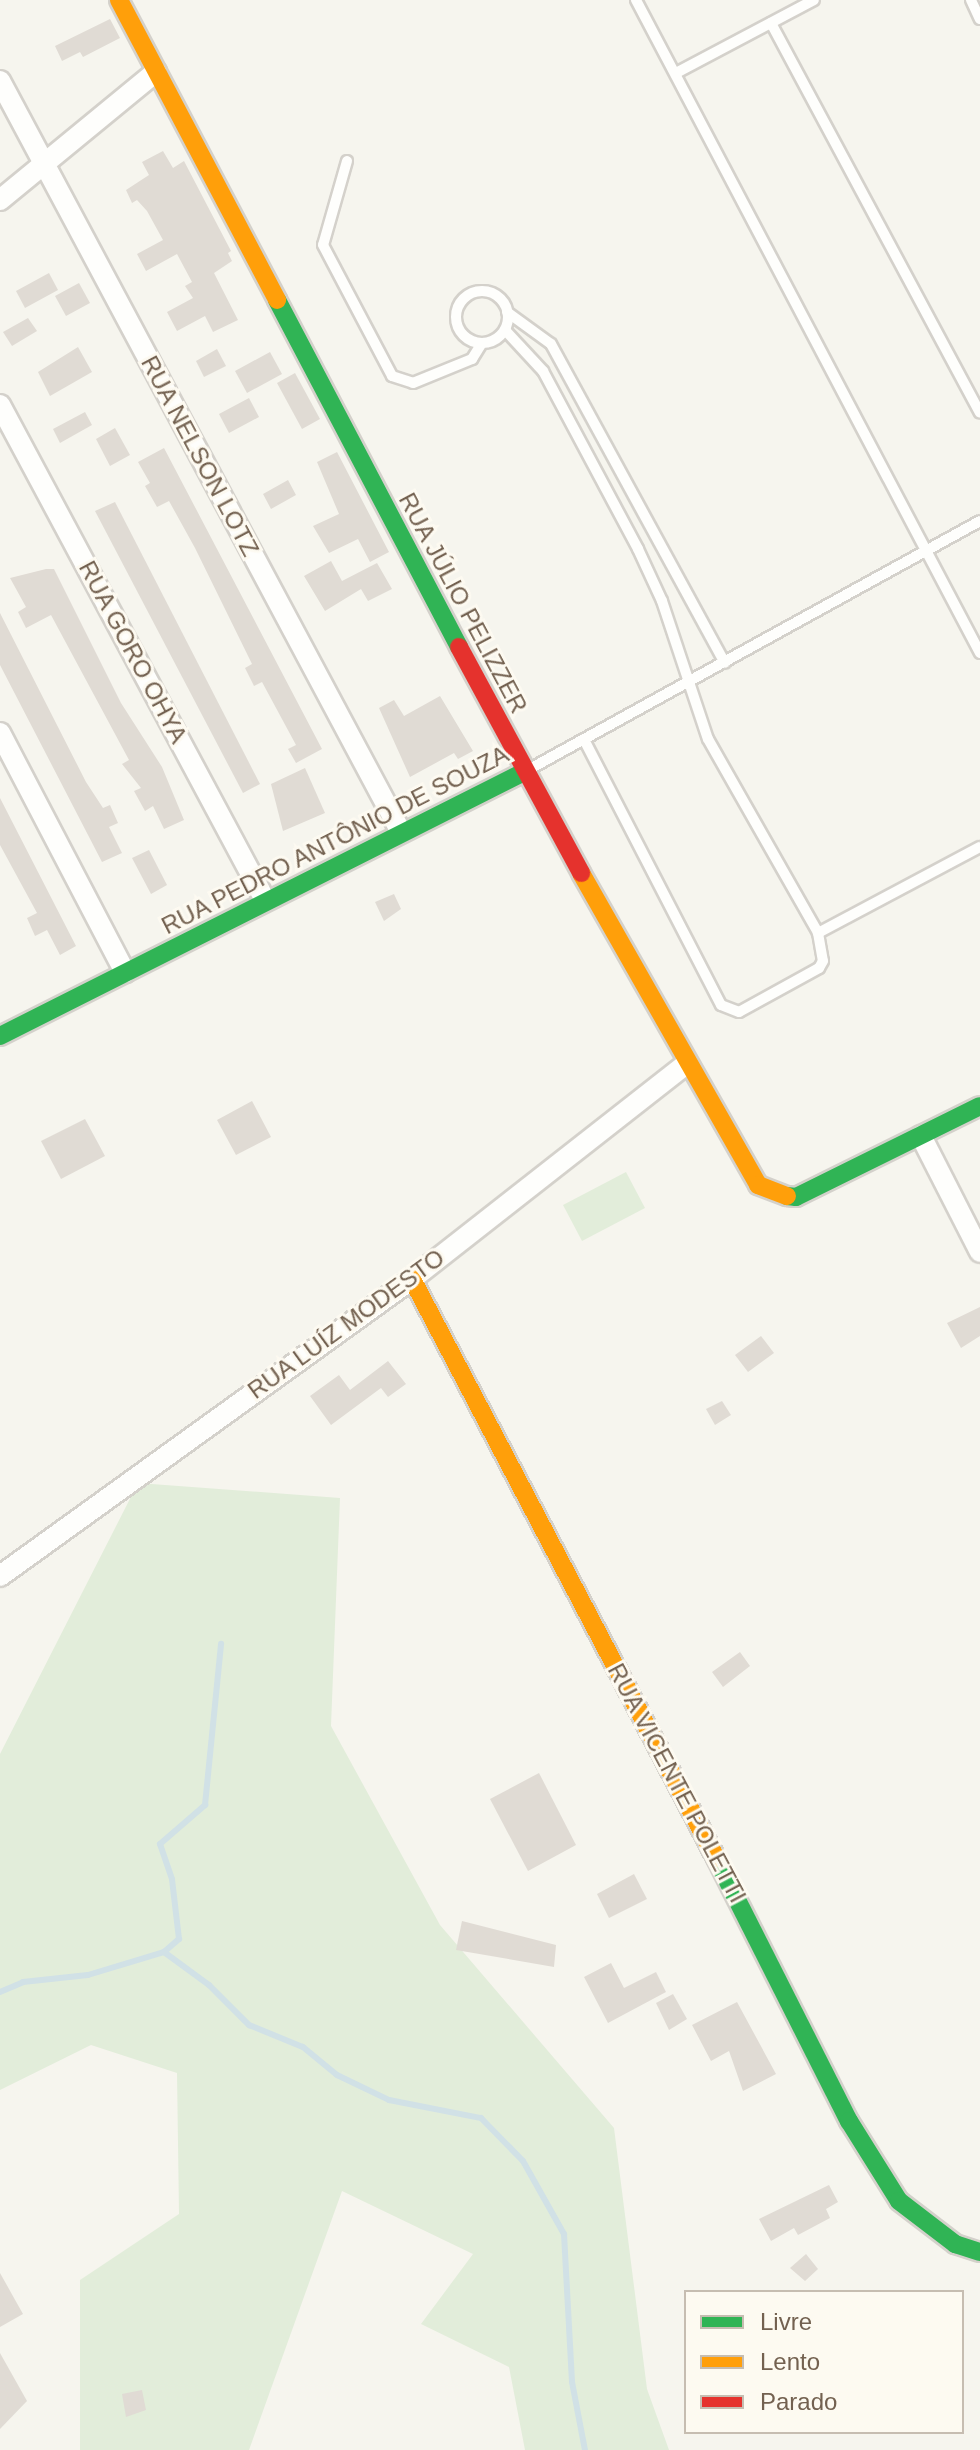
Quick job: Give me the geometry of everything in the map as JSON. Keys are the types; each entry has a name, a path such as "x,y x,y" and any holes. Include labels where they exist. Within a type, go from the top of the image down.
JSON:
{"street":[{"name":"RUA JÚLIO PELIZZER","path":"119,0 524,772 686,1064 758,1185 779,1196 796,1197 921,1136"},
{"path":"0,200 156,72"},
{"name":"RUA NELSON LOTZ","path":"0,81 400,830"},
{"name":"RUA GORO OHYA","path":"0,405 265,900"},
{"path":"0,733 125,972"},
{"name":"RUA PEDRO ANTÔNIO DE SOUZA","path":"0,1036 400,830 524,772"},
{"name":"RUA LUÍZ MODESTO","path":"0,1576 412,1279 686,1064"},
{"path":"980,1106 921,1136 980,1252"},
{"name":"RUA VICENTE POLETTI","path":"412,1279 778,1975 849,2121 899,2201 955,2244 980,2252"}],"lane":[{"path":"636,0 980,653"},
{"path":"676,73 814,0"},
{"path":"971,0 980,19"},
{"path":"771,23 980,412"},
{"path":"347,161 323,245 392,376 413,383 472,359 482,343 505,330"},
{"path":"482,343 459,330 459,304 481,291 498,297 507,312 551,344 725,663"},
{"path":"507,312 505,330 543,371 638,549 690,682 708,739 818,933 823,961 819,968 739,1012 721,1005 584,739"},
{"name":"RUA PEDRO ANTÔNIO DE SOUZA","path":"524,772 980,521"},
{"path":"818,933 980,847"}],"green space":[{"path":"626,1172 645,1208 582,1241 563,1205"},
{"path":"138,1483 340,1498 331,1726 440,1925 614,2128 647,2389 669,2450 525,2450 509,2367 421,2324 473,2254 342,2191 249,2450 80,2450 80,2280 179,2214 177,2073 91,2045 0,2090 0,1754"}],"building":[{"path":"110,19 120,38 83,57 80,52 62,61 55,46"},
{"path":"163,151 173,168 184,161 231,251 228,253 232,261 214,273 238,320 213,332 205,316 177,331 167,312 193,298 185,286 192,282 177,254 146,271 137,254 163,240 147,211 137,200 132,203 126,190 149,175 142,162"},
{"path":"49,273 58,290 25,308 16,291"},
{"path":"79,283 90,303 66,316 55,296"},
{"path":"28,318 37,331 12,346 3,332"},
{"path":"78,347 92,372 50,396 38,372"},
{"path":"217,349 226,366 204,377 196,361"},
{"path":"270,352 282,374 247,393 235,371"},
{"path":"295,373 320,419 302,429 277,383"},
{"path":"249,398 259,417 229,433 219,414"},
{"path":"85,412 92,425 60,443 53,429"},
{"path":"115,428 130,455 110,466 96,439"},
{"path":"164,448 322,749 296,763 288,749 296,745 262,682 254,686 245,668 252,664 195,548 169,501 157,507 145,486 150,483 138,462"},
{"path":"337,452 389,552 370,562 358,539 329,553 313,526 339,514 317,462"},
{"path":"288,480 296,495 271,509 263,494"},
{"path":"115,502 260,784 243,793 95,511"},
{"path":"331,561 342,581 377,563 392,589 368,601 361,589 325,611 304,576"},
{"path":"54,569 121,703 162,767 184,820 164,829 153,806 145,811 134,791 141,788 122,764 129,760 51,615 26,628 18,612 26,607 10,578"},
{"path":"0,613 86,782 103,808 110,805 118,823 109,827 122,853 102,862 0,665"},
{"path":"440,696 473,751 458,759 454,753 410,777 379,708 394,700 404,716"},
{"path":"305,768 325,813 283,831 271,784"},
{"path":"0,798 76,946 60,955 47,930 35,936 27,918 37,913 0,845"},
{"path":"149,850 167,885 151,894 132,858"},
{"path":"394,894 401,909 384,921 375,902"},
{"path":"252,1101 271,1137 236,1155 217,1120"},
{"path":"85,1119 105,1156 61,1179 41,1141"},
{"path":"980,1307 980,1336 961,1348 947,1323"},
{"path":"761,1336 774,1353 748,1372 735,1355"},
{"path":"388,1361 406,1384 388,1397 381,1388 331,1425 310,1396 339,1375 350,1390"},
{"path":"722,1401 731,1415 715,1425 706,1409"},
{"path":"740,1652 750,1666 723,1687 712,1672"},
{"path":"539,1773 576,1845 528,1871 490,1799"},
{"path":"634,1874 647,1899 609,1918 597,1894"},
{"path":"462,1921 556,1945 554,1967 456,1950"},
{"path":"611,1963 624,1988 656,1972 666,1992 608,2023 584,1977"},
{"path":"673,1994 687,2019 669,2030 656,2003"},
{"path":"737,2002 776,2074 743,2091 729,2051 711,2061 692,2025"},
{"path":"829,2185 838,2202 826,2209 830,2218 798,2235 794,2228 771,2241 759,2219"},
{"path":"806,2254 818,2269 805,2281 790,2268"},
{"path":"0,2273 23,2314 0,2327"},
{"path":"0,2353 27,2401 0,2429"},
{"path":"142,2390 146,2410 126,2417 122,2394"}],"waterway":[{"path":"164,1952 179,1939 172,1879 160,1844 205,1805 221,1644"},
{"path":"0,1992 23,1982 88,1975 164,1952 209,1985 249,2025 303,2047 337,2075 389,2100 481,2118 523,2161 564,2234 572,2382 585,2450"}],"traffic: fast":[{"path":"277,300 459,647"},
{"path":"0,1036 524,772"},
{"path":"787,1196 796,1197 980,1106"},
{"path":"716,1858 849,2121 899,2201 955,2244 980,2252"}],"traffic: slow":[{"path":"119,0 277,300"},
{"path":"581,873 758,1185 787,1196"},
{"path":"412,1279 716,1858"}],"traffic: jam":[{"path":"459,647 581,873"}]}
